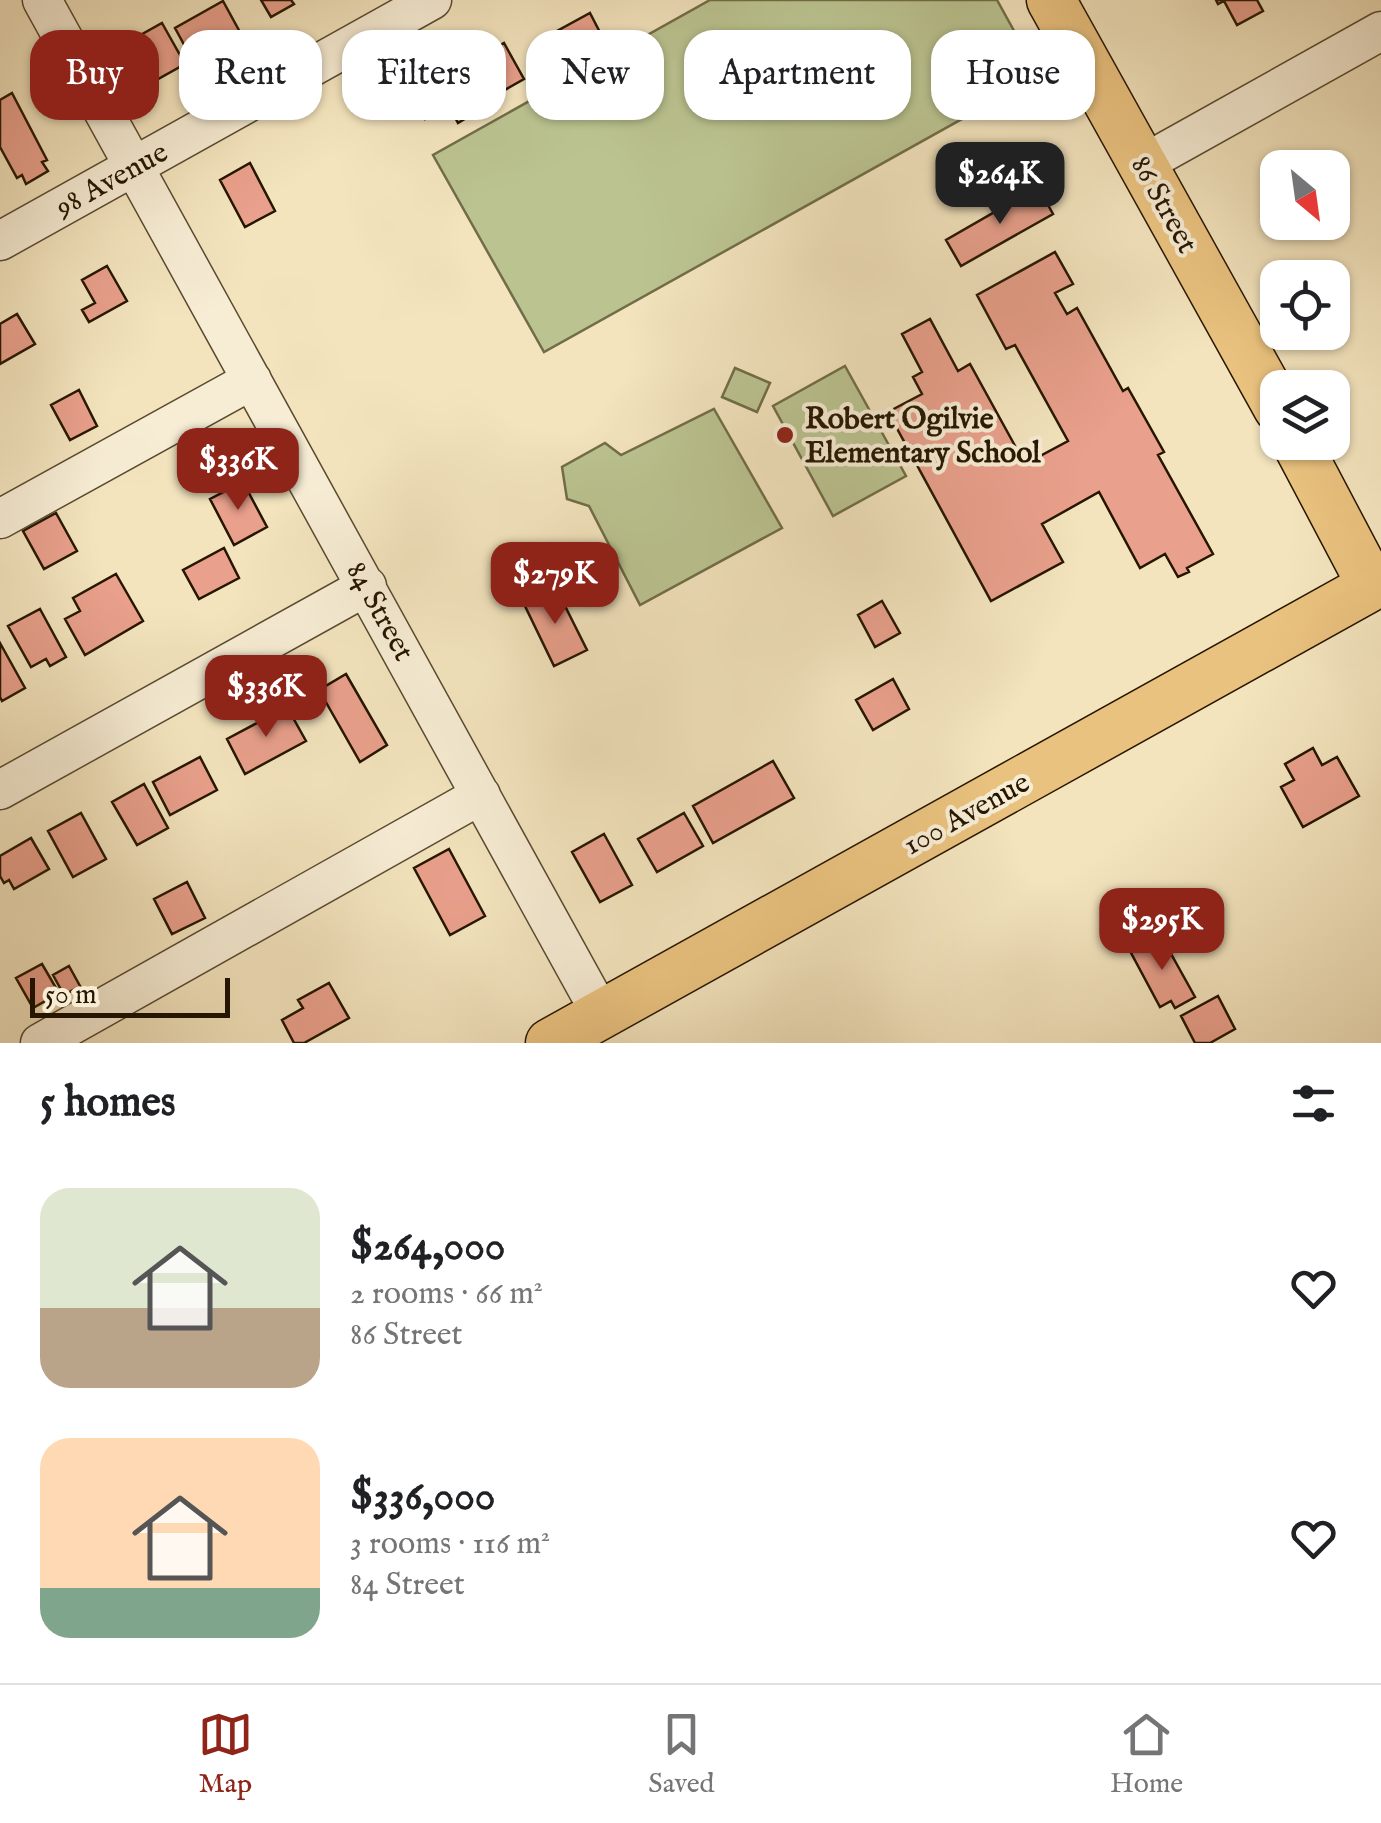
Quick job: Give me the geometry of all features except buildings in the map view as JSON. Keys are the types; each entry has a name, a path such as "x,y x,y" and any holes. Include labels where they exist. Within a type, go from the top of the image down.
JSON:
{"main road":[{"name":"86 Street","path":"1051,0 1260,375"},
{"path":"1306,460 1378,590"},
{"name":"100 Avenue","path":"550,1043 1378,590"}],"street":[{"name":"84 Street","path":"42,0 601,1014"},
{"name":"98 Avenue","path":"0,241 432,0"},
{"path":"1144,164 1381,31"},
{"path":"0,518 252,380"},
{"path":"0,790 367,586"},
{"path":"40,1043 482,795"}],"green space":[{"path":"710,0 997,0 1014,30 931,30 931,120 960,120 544,352 433,155 496,120 506,120 506,114 526,103 526,120 664,120 664,30 656,30"},
{"path":"845,366 906,476 833,516 773,406"},
{"path":"735,368 770,383 757,412 722,397"},
{"path":"714,409 782,528 640,605 589,506 567,499 562,467 605,443 621,455"}],"place":[{"name":"Robert Ogilvie Elementary School","path":"785,435"}]}
